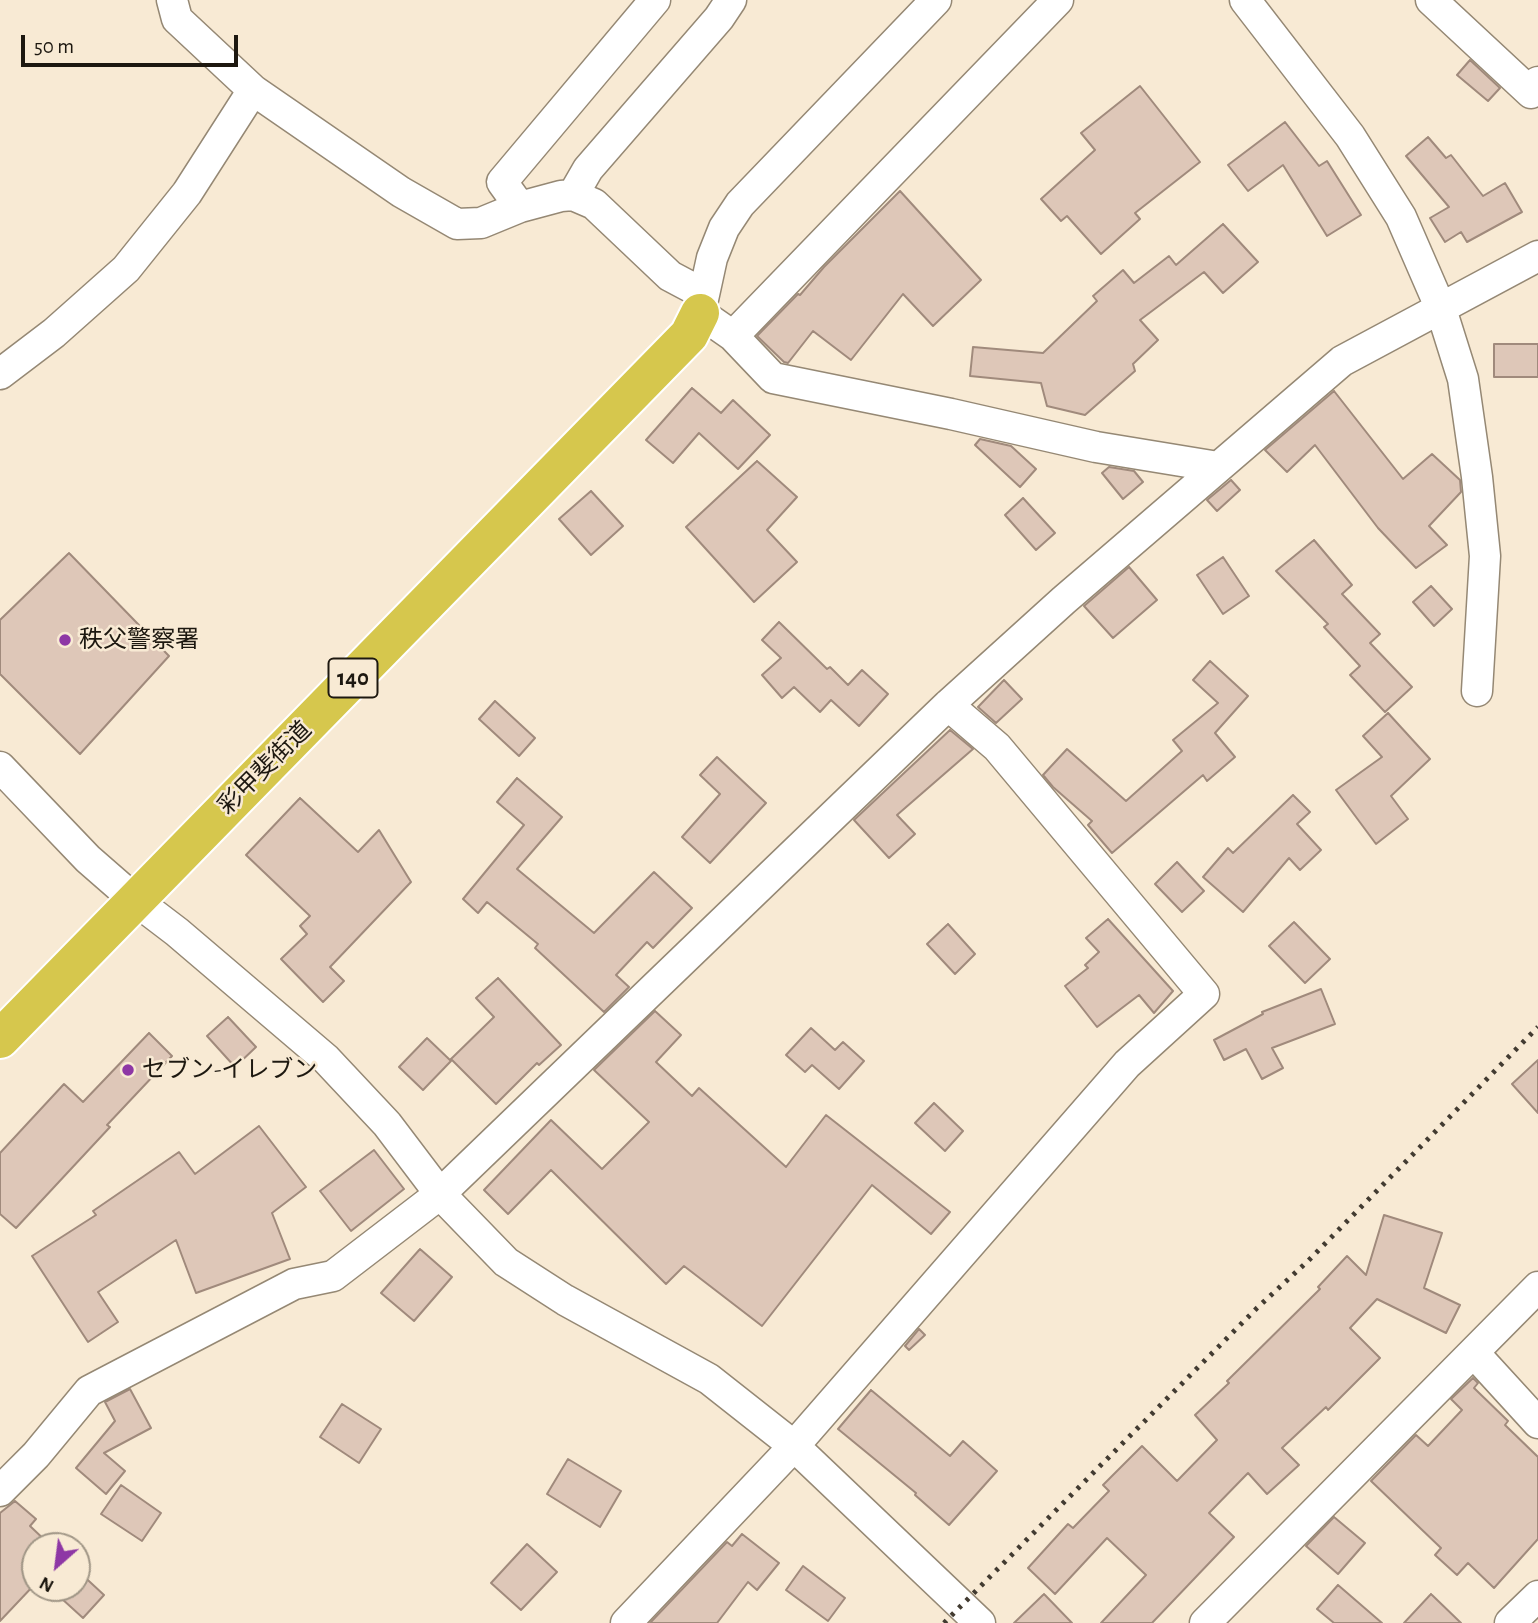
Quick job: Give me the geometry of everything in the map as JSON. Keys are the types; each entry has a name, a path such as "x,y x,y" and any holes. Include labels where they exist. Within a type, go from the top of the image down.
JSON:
{"highway":[{"name":"彩甲斐街道","path":"0,1039 689,335 701,303"}],"street":[{"path":"172,0 177,19 253,90 401,192 457,224 481,223 520,207 561,196 573,195 594,204 701,303 773,378 1096,447 1218,467"},
{"path":"520,207 502,182 655,0"},
{"path":"573,195 587,169 719,18 731,0"},
{"path":"701,303 712,258 720,238 740,204 936,0"},
{"path":"733,336 1059,0"},
{"path":"1245,0 1350,136 1401,217 1441,309 1463,379 1485,556 1478,691"},
{"path":"1431,0 1531,93 1538,82"},
{"path":"0,373 54,333 125,270 187,193 253,90"},
{"path":"0,1491 36,1455 89,1391 294,1284 333,1276 440,1195 948,705 1218,467 1347,357 1538,256"},
{"path":"626,1623 794,1446 1127,1064 1204,994 997,747 948,705"},
{"path":"0,767 88,859 326,1059 387,1124 440,1195 506,1262 565,1300 709,1379 794,1446 980,1623"},
{"path":"1205,1623 1538,1287"},
{"path":"1474,1353 1538,1423"},
{"path":"1510,1623 1538,1596"}],"building":[{"path":"1470,60 1500,88 1488,101 1457,75"},
{"path":"1140,86 1200,162 1135,213 1140,219 1101,254 1067,216 1061,221 1041,199 1095,150 1081,133"},
{"path":"1285,122 1319,166 1327,161 1361,215 1327,236 1283,165 1248,191 1228,165"},
{"path":"1428,137 1446,158 1451,155 1483,196 1505,183 1522,212 1467,242 1461,232 1445,242 1430,218 1449,207 1406,156"},
{"path":"900,191 981,280 933,326 903,294 851,360 813,331 788,363 784,362 757,336"},
{"path":"1223,224 1258,262 1223,293 1204,272 1140,320 1158,340 1133,364 1135,371 1085,415 1047,406 1041,383 970,376 973,347 1043,353 1097,301 1093,296 1123,270 1134,283 1169,256 1176,265"},
{"path":"1494,344 1538,344 1538,377 1494,377"},
{"path":"692,388 721,413 733,400 770,435 738,469 699,433 673,463 646,440"},
{"path":"1334,391 1403,479 1432,454 1460,480 1461,492 1429,526 1447,545 1416,568 1378,528 1315,445 1287,472 1265,450"},
{"path":"980,439 1011,446 1036,469 1020,487 975,445"},
{"path":"757,461 797,497 767,530 797,562 754,602 686,527"},
{"path":"1109,467 1134,471 1143,482 1123,499 1102,473"},
{"path":"1231,480 1240,490 1217,511 1207,500"},
{"path":"591,491 623,526 591,555 559,519"},
{"path":"1023,498 1055,533 1036,550 1005,515"},
{"path":"1314,540 1352,585 1342,594 1380,634 1370,643 1412,687 1385,712 1350,675 1360,666 1324,627 1328,624 1276,571"},
{"path":"69,553 169,656 80,754 0,674 0,620"},
{"path":"1223,557 1249,596 1223,614 1197,575"},
{"path":"1129,567 1157,600 1113,638 1084,606"},
{"path":"1431,586 1452,609 1434,626 1413,602"},
{"path":"779,622 827,669 830,667 848,685 862,670 888,694 859,726 831,700 820,712 794,687 782,698 762,675 781,658 762,640"},
{"path":"1210,661 1248,696 1215,733 1235,757 1207,781 1203,775 1112,853 1088,825 1092,821 1043,775 1067,749 1126,801 1182,751 1173,740 1218,703 1193,680"},
{"path":"1004,680 1022,699 996,723 978,707"},
{"path":"495,701 535,738 519,756 479,719"},
{"path":"1388,713 1430,759 1391,796 1408,819 1376,844 1336,790 1382,757 1363,736"},
{"path":"950,730 973,749 897,815 915,834 889,858 854,820"},
{"path":"717,757 766,803 710,863 682,837 720,794 700,775"},
{"path":"517,778 562,817 517,869 594,933 654,872 692,908 653,948 647,942 616,975 629,987 604,1012 535,948 538,944 487,902 478,913 463,899 524,825 497,802"},
{"path":"1293,795 1310,812 1297,824 1321,850 1300,870 1289,858 1243,912 1203,877 1228,848 1233,853"},
{"path":"300,798 358,852 379,830 411,882 330,967 344,981 323,1002 281,959 307,934 300,926 310,916 246,855"},
{"path":"1177,862 1204,891 1182,912 1155,884"},
{"path":"1108,919 1173,991 1154,1013 1139,995 1097,1027 1065,986 1088,968 1085,965 1099,952 1086,938"},
{"path":"1294,922 1330,959 1305,983 1269,946"},
{"path":"948,924 975,954 955,974 927,944"},
{"path":"498,978 561,1045 539,1065 537,1063 496,1104 451,1059 494,1017 476,998"},
{"path":"1321,989 1335,1024 1272,1048 1283,1068 1262,1079 1246,1049 1224,1060 1214,1040 1263,1014 1262,1012"},
{"path":"655,1011 681,1035 656,1062 692,1096 699,1088 786,1167 826,1115 950,1212 931,1234 872,1185 762,1326 684,1266 666,1284 551,1170 508,1214 484,1190 551,1120 602,1169 649,1122 594,1070"},
{"path":"228,1017 256,1047 235,1067 207,1036"},
{"path":"811,1028 835,1050 843,1042 864,1061 839,1089 812,1065 805,1072 786,1055"},
{"path":"149,1033 172,1056 16,1228 0,1214 0,1153 64,1084 83,1102"},
{"path":"427,1038 451,1061 423,1090 399,1067"},
{"path":"1538,1060 1538,1113 1512,1084"},
{"path":"934,1103 963,1131 945,1151 915,1123"},
{"path":"259,1126 306,1187 272,1213 290,1259 196,1293 176,1240 98,1292 118,1322 88,1342 32,1256 96,1215 93,1211 179,1152 195,1174"},
{"path":"374,1150 404,1189 351,1231 320,1191"},
{"path":"1384,1215 1442,1233 1424,1288 1460,1305 1446,1333 1377,1299 1350,1328 1380,1358 1328,1410 1326,1407 1282,1448 1299,1465 1267,1494 1248,1473 1209,1513 1234,1537 1152,1623 1101,1623 1146,1575 1107,1538 1055,1594 1028,1568 1068,1524 1073,1528 1109,1491 1103,1485 1142,1446 1177,1481 1217,1440 1195,1415 1320,1289 1318,1287 1347,1256 1366,1275"},
{"path":"420,1249 452,1277 414,1321 381,1293"},
{"path":"919,1329 925,1335 909,1350 905,1346"},
{"path":"1473,1378 1478,1383 1474,1388 1508,1421 1505,1425 1538,1457 1538,1539 1494,1588 1468,1563 1457,1575 1435,1555 1441,1548 1371,1481 1416,1435 1428,1446 1462,1410 1451,1399"},
{"path":"130,1389 151,1428 104,1453 125,1471 106,1494 76,1468 115,1421 105,1402"},
{"path":"871,1390 950,1456 963,1441 997,1471 949,1525 915,1495 916,1493 838,1429"},
{"path":"342,1404 381,1429 359,1463 320,1437"},
{"path":"568,1459 621,1491 600,1527 547,1494"},
{"path":"121,1485 161,1513 142,1541 101,1514"},
{"path":"15,1501 36,1519 30,1526 36,1532 21,1532 21,1599 0,1621 0,1513"},
{"path":"1334,1517 1365,1543 1338,1574 1306,1546"},
{"path":"742,1534 779,1563 757,1590 748,1582 717,1623 650,1623 727,1542 732,1546"},
{"path":"527,1544 557,1572 521,1610 491,1583"},
{"path":"803,1566 845,1598 828,1621 786,1590"},
{"path":"91,1583 104,1595 83,1618 65,1602 91,1602"},
{"path":"1338,1585 1382,1623 1334,1623 1317,1609"},
{"path":"1044,1594 1072,1623 1014,1623"},
{"path":"1431,1594 1461,1623 1404,1623"}],"railway":[{"path":"944,1623 1257,1308 1308,1261 1538,1027"}],"place":[{"name":"秩父警察署","path":"65,640"},
{"name":"セブン-イレブン","path":"128,1070"}]}
